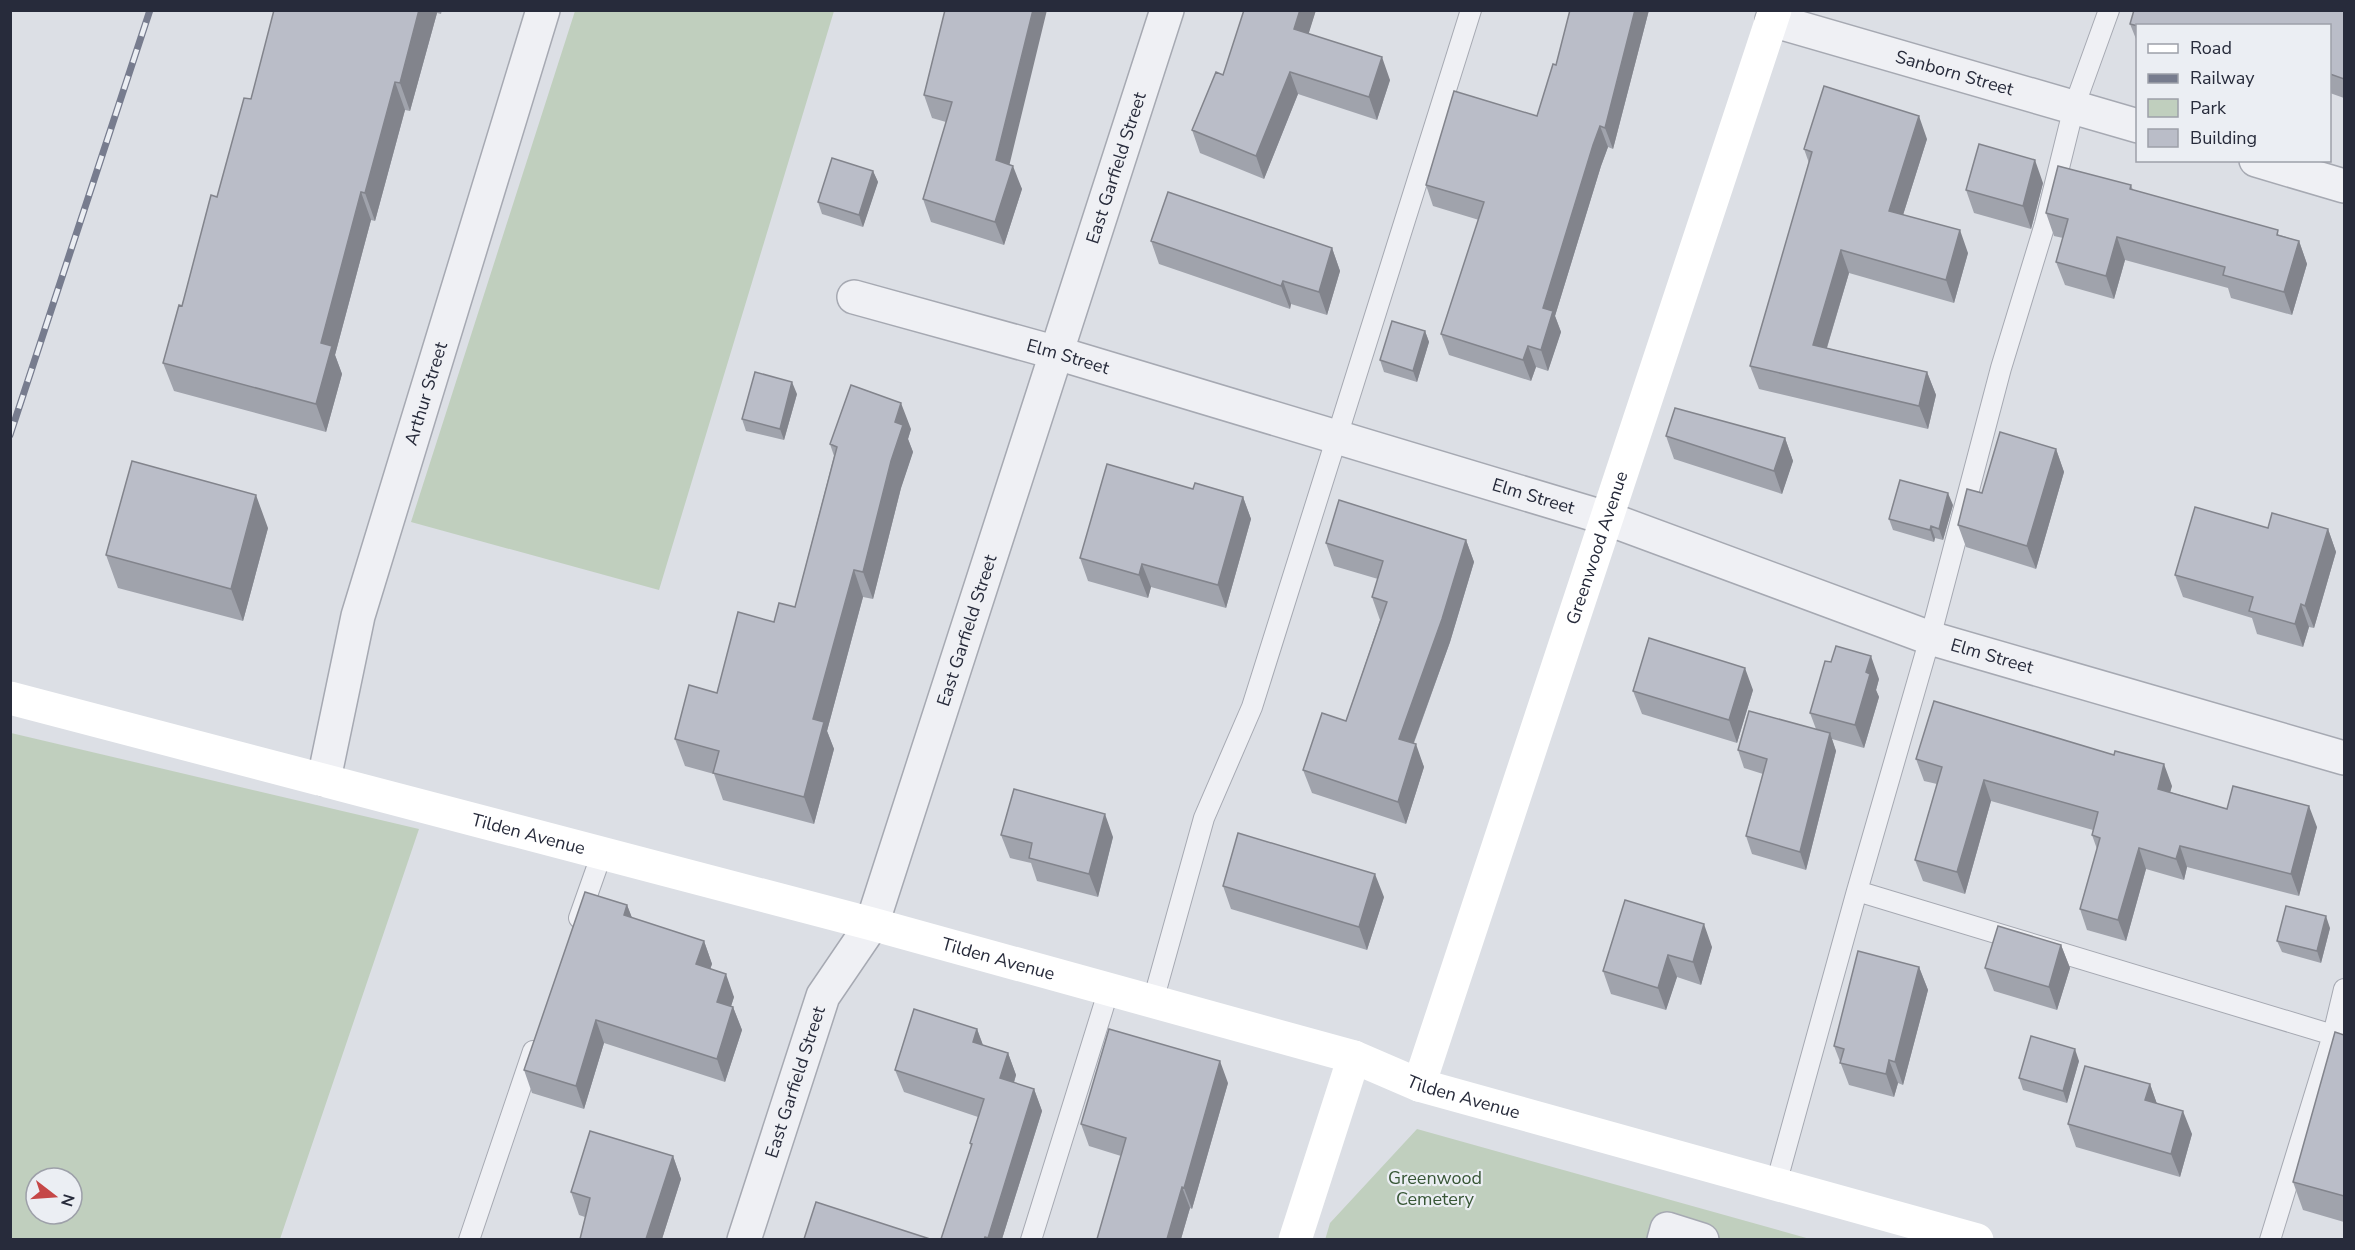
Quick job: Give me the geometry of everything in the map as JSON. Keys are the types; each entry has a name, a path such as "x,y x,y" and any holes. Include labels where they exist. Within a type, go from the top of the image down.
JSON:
{"street":[{"name":"Arthur Street","path":"324,779 358,616 543,10"},
{"name":"East Garfield Street","path":"744,1239 823,996 872,924 1167,10"},
{"name":"Sanborn Street","path":"1773,15 2136,125"},
{"name":"Greenwood Avenue","path":"1419,1085 1773,15"},
{"path":"2263,162 2344,186"},
{"name":"Elm Street","path":"854,297 1057,352 1605,518 1930,638 2344,758"},
{"name":"Tilden Avenue","path":"10,698 872,924 1354,1056 1419,1085 1977,1239"},
{"path":"1295,1239 1354,1056"},
{"path":"1664,1239 1667,1229 1702,1239"}],"lane":[{"path":"1153,1001 1204,818 1252,707 1471,10"},
{"path":"1776,1184 1930,638 2001,368 2045,224 2074,107 2109,10"},
{"path":"571,941 602,853"},
{"path":"1857,891 2333,1035"},
{"path":"1031,1239 1109,989"},
{"path":"2270,1239 2333,1035 2344,989"},
{"path":"469,1239 541,1029"}],"green space":[{"path":"575,11 834,11 659,590 411,522"},
{"path":"11,733 419,829 280,1239 11,1239"},
{"name":"Greenwood Cemetery","path":"1417,1129 1810,1239 1325,1240 1330,1223"}],"building":[{"path":"274,10 419,10 400,83 395,82 365,193 361,192 321,343 332,346 316,404 163,363 179,305 182,306 211,195 217,197 244,98 251,99"},
{"path":"945,10 1033,10 996,160 1013,166 995,222 923,199 952,102 924,95"},
{"path":"1244,10 1300,10 1294,29 1382,57 1369,97 1290,72 1256,156 1192,130 1216,72 1223,75"},
{"path":"1570,10 1635,10 1605,128 1600,126 1593,145 1543,308 1553,311 1541,350 1528,346 1523,360 1441,334 1484,202 1426,185 1454,91 1537,116 1553,64 1556,65"},
{"path":"2134,10 2344,10 2344,79 2331,74 2331,24 2130,24"},
{"path":"1824,86 1919,116 1889,211 1960,230 1946,280 1841,250 1813,345 1927,372 1919,406 1750,366 1812,152 1804,149"},
{"path":"1979,144 2035,160 2023,206 1966,190"},
{"path":"832,158 873,171 859,215 818,202"},
{"path":"2058,166 2131,185 2130,189 2278,230 2277,235 2299,241 2284,292 2223,275 2225,267 2117,237 2106,276 2056,262 2068,219 2046,213"},
{"path":"1168,192 1332,248 1319,292 1283,281 1281,286 1151,241"},
{"path":"1392,321 1425,331 1413,371 1380,360"},
{"path":"755,372 792,382 780,429 742,419"},
{"path":"851,385 901,403 895,422 903,425 891,461 863,572 854,570 813,719 824,722 804,797 713,773 719,751 675,739 689,685 717,693 738,612 774,622 779,603 795,607 837,447 830,444"},
{"path":"1675,408 1785,438 1774,471 1666,436"},
{"path":"2000,432 2056,449 2027,546 1958,525 1967,489 1982,493"},
{"path":"132,461 256,495 231,589 106,555"},
{"path":"1107,464 1193,489 1195,483 1243,497 1218,585 1142,564 1139,575 1080,558"},
{"path":"1900,480 1948,493 1939,529 1931,526 1930,530 1889,519"},
{"path":"1339,500 1466,540 1442,619 1399,739 1416,744 1398,802 1303,770 1322,713 1346,721 1387,602 1372,597 1383,561 1326,543"},
{"path":"2195,507 2268,528 2272,513 2328,529 2305,606 2301,604 2295,624 2249,611 2253,597 2175,575"},
{"path":"1649,638 1745,668 1729,720 1633,691"},
{"path":"1836,646 1871,656 1866,672 1870,674 1855,725 1810,713 1825,661 1831,662"},
{"path":"1934,701 2114,755 2115,751 2164,764 2158,789 2227,809 2233,786 2309,806 2291,874 2180,846 2176,859 2139,848 2118,920 2080,909 2100,838 2092,835 2098,812 1984,780 1957,872 1915,860 1942,767 1916,759"},
{"path":"1749,711 1830,733 1800,852 1746,836 1767,759 1738,750"},
{"path":"1014,789 1105,814 1089,874 1029,858 1032,843 1001,835"},
{"path":"1238,833 1375,874 1359,927 1223,886"},
{"path":"585,892 627,905 624,915 704,941 696,964 726,974 717,1002 733,1007 717,1059 596,1020 576,1086 524,1070"},
{"path":"1625,900 1704,924 1693,962 1668,955 1658,988 1603,971"},
{"path":"2286,906 2326,916 2317,951 2277,941"},
{"path":"1998,926 2061,945 2049,987 1985,968"},
{"path":"1858,951 1919,967 1895,1062 1889,1060 1886,1074 1840,1063 1844,1049 1834,1046"},
{"path":"914,1009 977,1029 973,1042 1008,1053 1000,1078 1034,1089 988,1238 941,1239 984,1099 895,1070"},
{"path":"1109,1029 1220,1061 1167,1239 1097,1239 1126,1138 1081,1124"},
{"path":"2335,1032 2344,1035 2344,1196 2293,1182"},
{"path":"2031,1036 2075,1049 2063,1091 2019,1078"},
{"path":"2085,1066 2150,1084 2145,1100 2183,1111 2171,1154 2068,1124"},
{"path":"590,1131 673,1156 646,1239 580,1239 590,1198 571,1192"},
{"path":"816,1202 930,1239 804,1239"}],"railway":[{"path":"10,435 150,10"}]}
